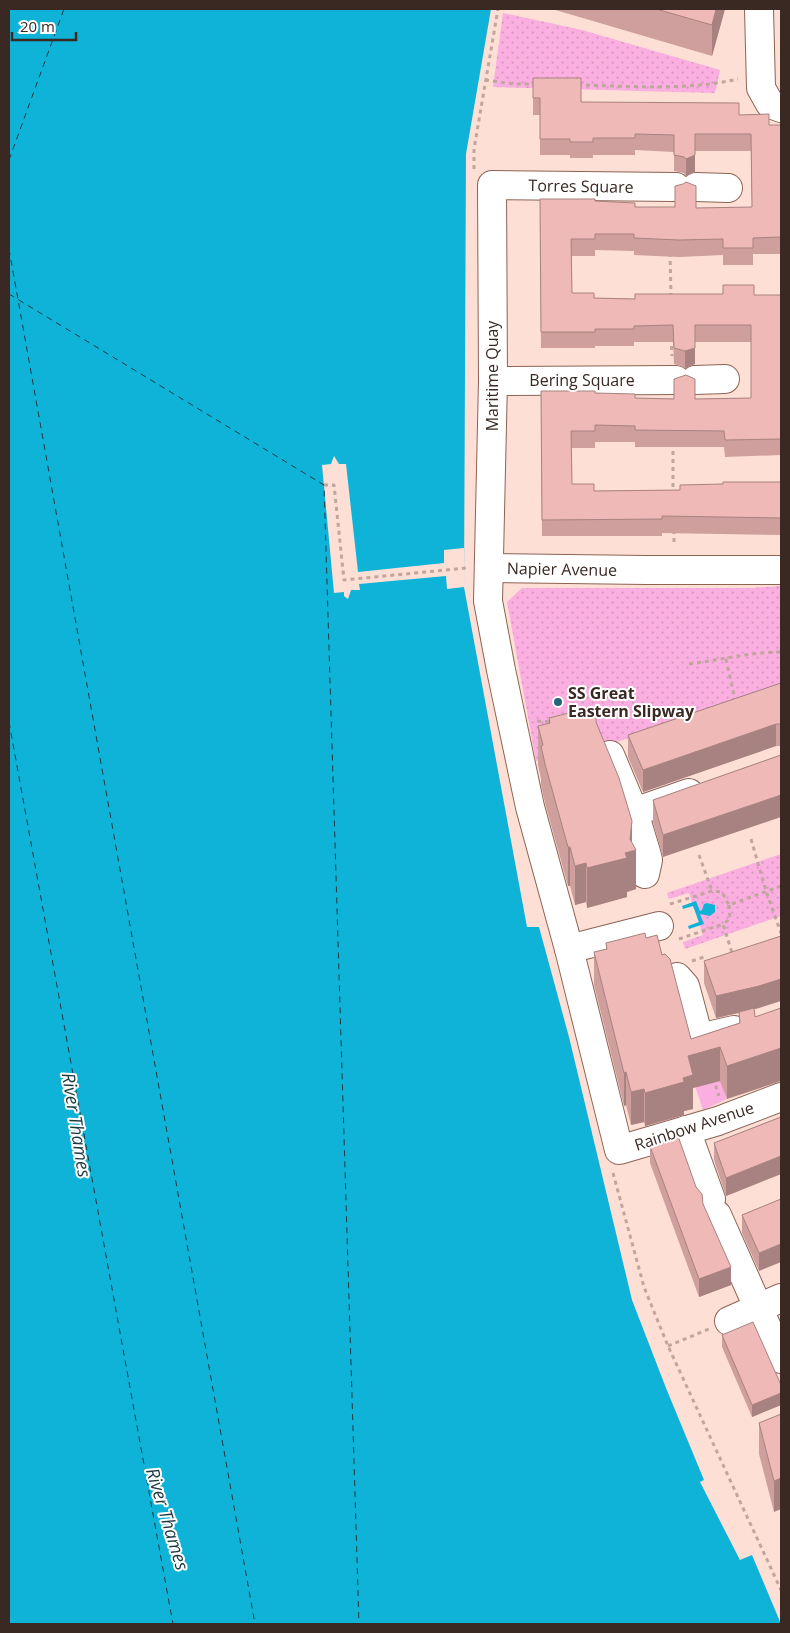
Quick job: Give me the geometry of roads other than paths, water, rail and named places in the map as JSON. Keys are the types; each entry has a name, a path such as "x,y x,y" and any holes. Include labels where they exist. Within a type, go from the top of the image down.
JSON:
{"street":[{"path":"759,9 761,88 765,98 776,106"},
{"name":"Torres Square","path":"492,185 728,188"},
{"name":"Maritime Quay","path":"489,568 493,381 492,185"},
{"name":"Bering Square","path":"493,381 726,379"},
{"name":"Napier Avenue","path":"616,1138 522,772 488,601 489,568 781,570"},
{"path":"610,755 634,812 648,860 645,874"},
{"path":"634,812 717,784"},
{"path":"569,949 665,925"},
{"path":"684,969 685,986 699,1038 756,1025"},
{"name":"Rainbow Avenue","path":"616,1138 620,1150 718,1121 781,1097"},
{"path":"686,1130 714,1207 770,1304 781,1359"},
{"path":"730,1321 770,1304"}],"water":[{"name":"River Thames","path":"9,9 491,9 466,154 464,587 527,927 539,927 569,1037 632,1300 704,1480 700,1482 740,1560 752,1555 781,1624 9,1624"},
{"path":"696,901 700,911 704,904 707,903 715,905 715,912 710,916 700,914 704,924 689,929 688,926 699,922 693,906 683,909 682,906"}],"place":[{"name":"SS Great Eastern Slipway","path":"558,702"}]}
